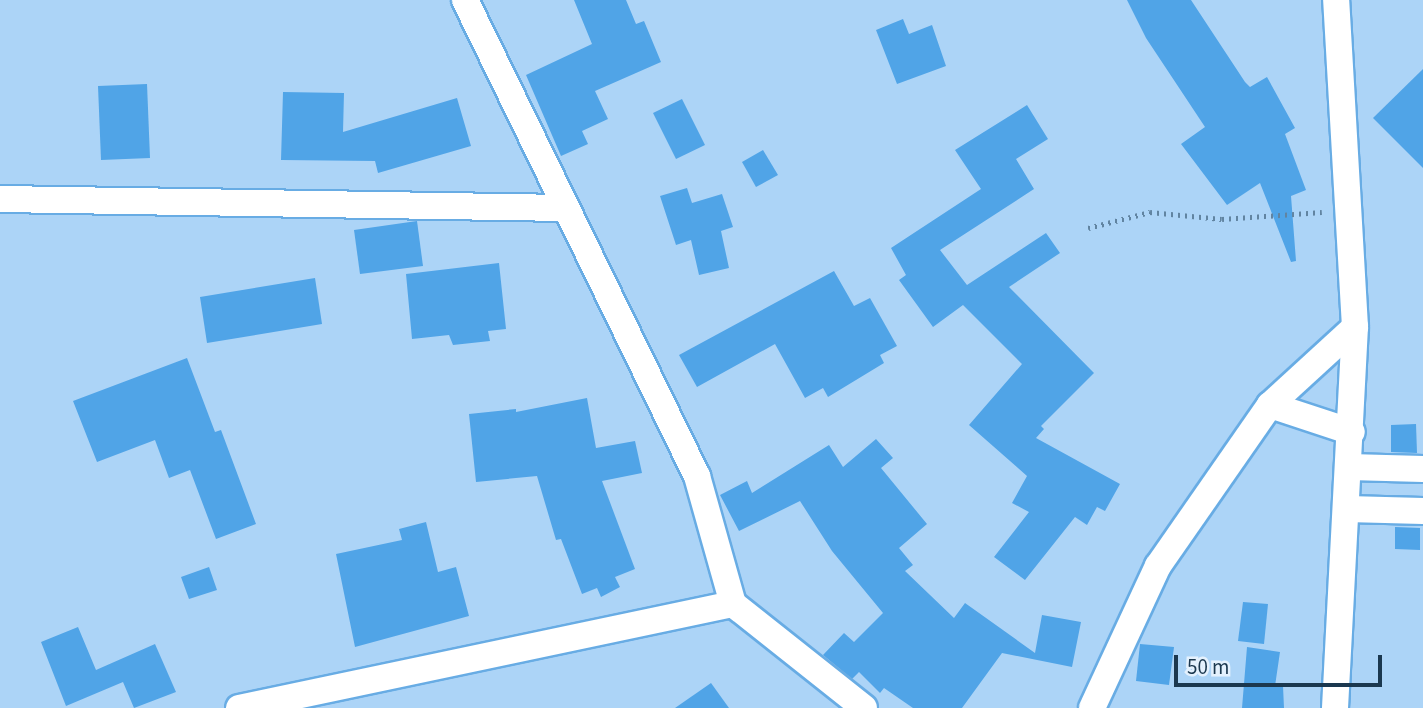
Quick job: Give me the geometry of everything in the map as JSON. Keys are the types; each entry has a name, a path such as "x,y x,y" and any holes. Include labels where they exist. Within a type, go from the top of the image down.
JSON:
{"street":[{"path":"465,0 697,476 733,604 864,708"},
{"path":"1335,708 1352,432 1354,327 1336,0"},
{"path":"0,199 566,208"},
{"path":"1092,708 1158,566 1270,405 1354,327"},
{"path":"1270,405 1352,432"},
{"path":"1349,467 1423,469"},
{"path":"1347,509 1423,512"},
{"path":"239,708 733,604"}],"path":[{"path":"1088,228 1150,212 1222,219 1346,209"}],"building":[{"path":"574,0 626,0 636,24 644,21 661,62 595,91 608,119 582,131 588,144 561,156 526,75 592,44"},
{"path":"1127,0 1191,0 1245,82 1250,87 1267,77 1295,128 1285,134 1306,190 1291,196 1296,261 1291,262 1260,183 1227,205 1181,144 1205,127 1146,38"},
{"path":"903,19 909,34 932,25 946,66 897,84 876,30"},
{"path":"1423,69 1423,168 1373,118"},
{"path":"147,84 150,158 101,160 98,86"},
{"path":"283,92 344,93 343,132 457,98 471,146 378,173 375,161 281,160"},
{"path":"682,99 705,145 676,159 653,113"},
{"path":"1027,105 1048,139 1016,159 1034,189 940,250 967,285 1046,233 1060,253 1009,287 1094,373 1041,426 1044,429 1036,438 1120,484 1105,511 1097,507 1087,525 1075,517 1025,580 994,557 1029,512 1012,503 1027,476 969,425 1022,364 963,305 933,327 899,280 906,275 891,248 981,189 955,150"},
{"path":"763,150 778,175 756,187 742,162"},
{"path":"687,188 692,203 722,194 733,227 721,231 729,268 699,275 691,240 676,245 660,196"},
{"path":"417,221 423,266 360,274 354,230"},
{"path":"499,263 506,329 488,331 490,341 453,345 449,335 412,339 406,274"},
{"path":"834,271 854,306 870,298 897,346 880,355 884,363 828,397 823,388 805,398 775,344 697,387 679,355"},
{"path":"315,278 322,324 207,343 200,297"},
{"path":"187,358 215,432 221,430 256,524 216,539 190,470 169,478 155,440 97,462 73,401"},
{"path":"587,398 596,448 635,441 642,473 602,481 635,569 615,577 620,587 601,597 597,588 582,594 561,539 556,540 537,476 476,482 469,414 516,409 516,412"},
{"path":"1416,424 1417,453 1391,452 1391,425"},
{"path":"876,439 893,458 881,468 927,524 899,548 913,565 905,571 954,618 965,603 1035,653 1042,615 1081,622 1072,667 1002,653 962,708 913,708 884,688 880,693 859,672 852,679 823,655 844,633 854,642 883,613 832,551 800,501 739,531 720,495 747,481 752,493 829,445 843,467"},
{"path":"426,522 438,572 456,567 469,616 355,647 336,554 402,540 399,529"},
{"path":"1395,527 1420,528 1420,550 1395,549"},
{"path":"209,567 217,590 189,599 181,577"},
{"path":"1243,602 1268,604 1264,644 1238,641"},
{"path":"78,627 96,670 155,644 176,692 134,708 123,682 66,706 41,642"},
{"path":"1140,644 1174,647 1169,685 1136,681"},
{"path":"1247,647 1280,652 1275,686 1283,686 1284,708 1242,708"},
{"path":"711,683 729,708 675,708"}]}
